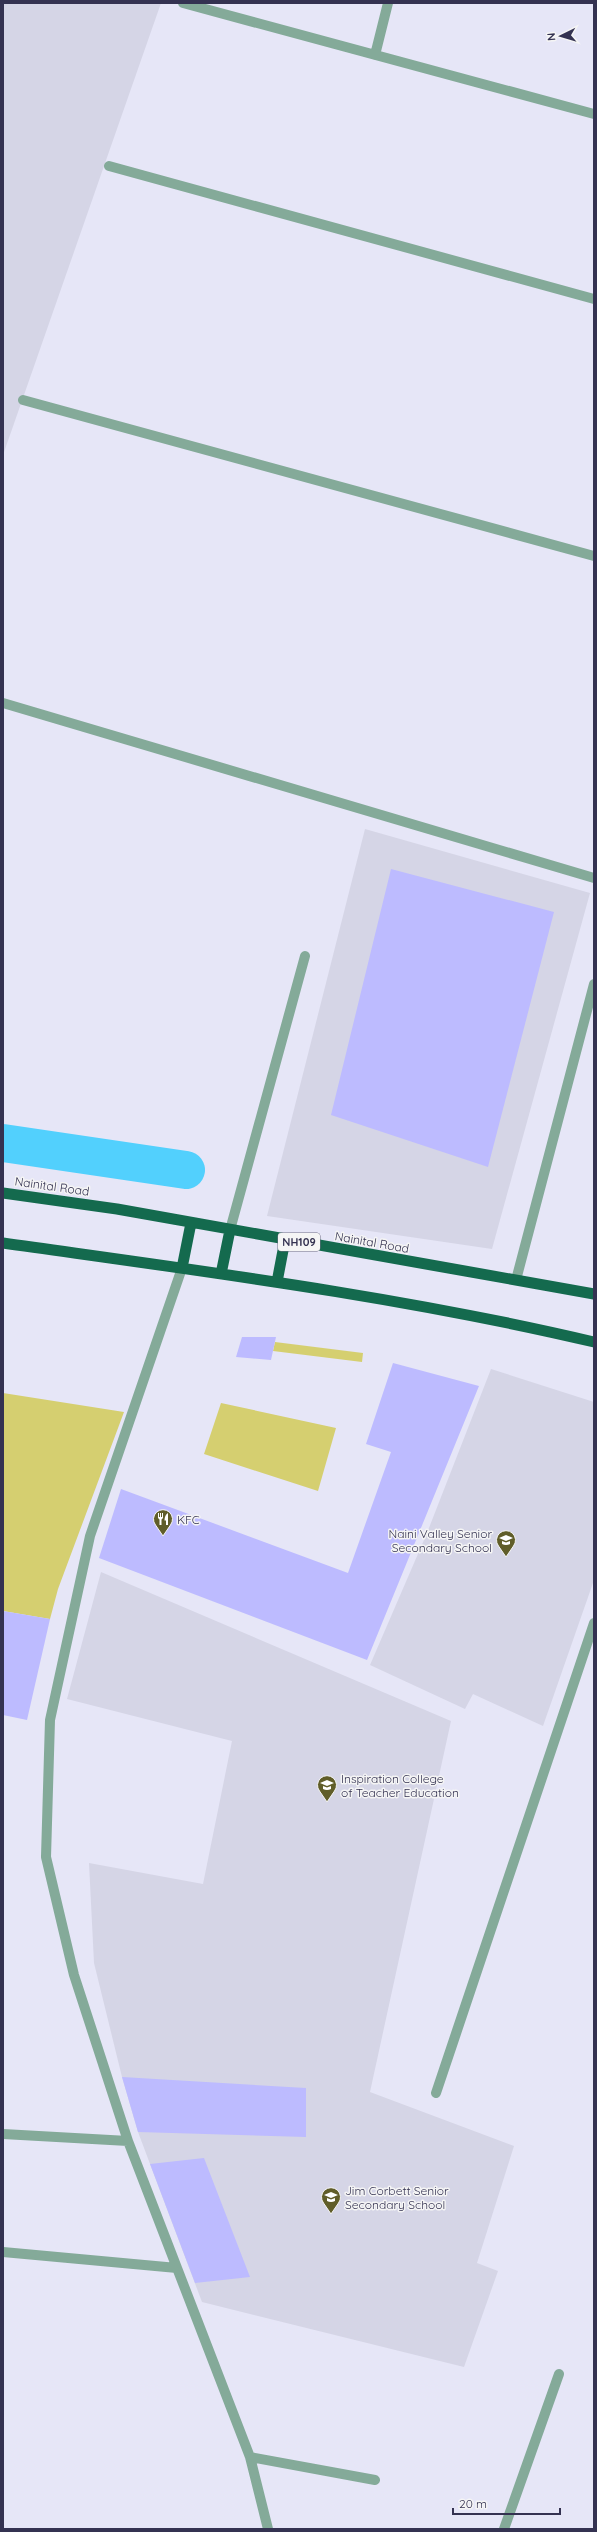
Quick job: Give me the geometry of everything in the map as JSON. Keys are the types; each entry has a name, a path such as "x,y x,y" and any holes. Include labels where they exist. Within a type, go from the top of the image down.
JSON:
{"highway":[{"name":"Nainital Road","path":"3,1193 117,1209 594,1294"},
{"path":"182,1268 191,1223"},
{"path":"221,1274 230,1230"},
{"path":"277,1282 285,1240"},
{"path":"3,1243 182,1268 392,1300 594,1342"}],"street":[{"path":"183,3 594,114"},
{"path":"375,55 388,3"},
{"path":"109,166 594,299"},
{"path":"22,400 594,556"},
{"path":"3,703 594,878"},
{"path":"230,1230 304,956"},
{"path":"516,1280 594,984"},
{"path":"182,1268 90,1536 50,1720 46,1857 74,1975 128,2141 250,2457 268,2529"},
{"path":"436,2093 594,1623"},
{"path":"3,2134 128,2141"},
{"path":"3,2252 177,2268"},
{"path":"504,2529 559,2374"},
{"path":"250,2457 375,2480"}],"shaded area":[{"path":"3,3 161,3 3,455"},
{"path":"365,829 590,893 492,1249 267,1216"},
{"path":"275,1342 363,1353 362,1362 273,1351"},
{"name":"Naini Valley Senior Secondary School","path":"491,1369 594,1402 594,1580 543,1726 473,1694 465,1709 370,1665 427,1533"},
{"path":"3,1393 124,1412 58,1589 50,1619 3,1611"},
{"path":"221,1403 336,1428 318,1491 204,1454"},
{"name":"Inspiration College of Teacher Education","path":"101,1572 451,1721 370,2092 514,2146 477,2263 498,2271 464,2367 202,2302 138,2132 122,2077 94,1963 89,1863 203,1884 232,1741 67,1699"}],"building":[{"path":"391,869 554,912 488,1167 331,1115"},
{"path":"242,1337 276,1337 271,1360 236,1357"},
{"path":"393,1363 479,1386 367,1660 99,1558 121,1489 348,1573 391,1452 366,1444"},
{"path":"3,1611 50,1619 27,1720 3,1715"},
{"path":"122,2077 306,2088 306,2137 138,2132"},
{"path":"204,2158 250,2277 195,2283 150,2164"}],"waterway":[{"path":"3,1143 186,1170"}],"place":[{"name":"KFC","path":"163,1536"},
{"name":"Naini Valley Senior Secondary School","path":"506,1557"},
{"name":"Inspiration College of Teacher Education","path":"327,1802"},
{"name":"Jim Corbett Senior Secondary School","path":"331,2214"}]}
